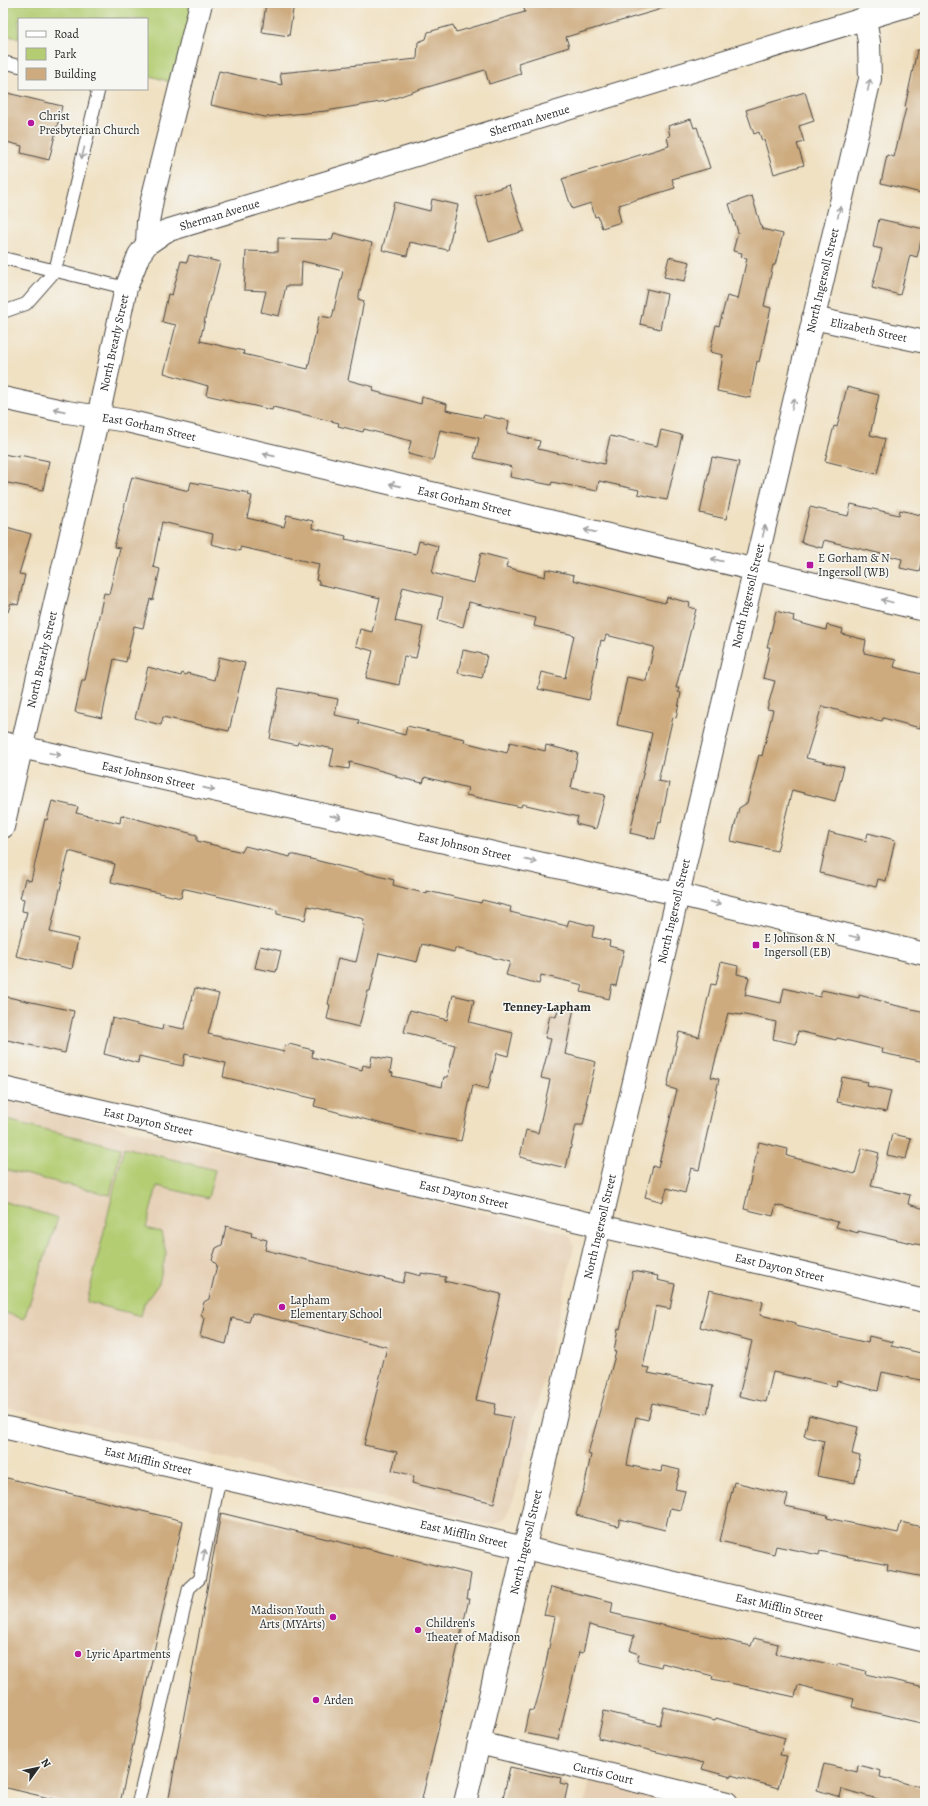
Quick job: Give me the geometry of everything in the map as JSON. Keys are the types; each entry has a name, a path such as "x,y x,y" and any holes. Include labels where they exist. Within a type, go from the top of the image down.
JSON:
{"street":[{"name":"North Brearly Street","path":"3,828 12,745 98,417 126,288 139,255 147,244 148,222 152,200 201,3"},
{"name":"Sherman Avenue","path":"147,244 166,232 185,225 916,3"},
{"name":"North Ingersoll Street","path":"465,1803 677,894 870,79 869,42 865,18"},
{"name":"Elizabeth Street","path":"813,318 925,342"},
{"name":"East Gorham Street","path":"3,398 67,412 127,421 925,610"},
{"name":"East Johnson Street","path":"12,745 677,894 925,954"},
{"name":"East Dayton Street","path":"3,1088 925,1301"},
{"name":"East Mifflin Street","path":"3,1427 925,1641"},
{"name":"Curtis Court","path":"479,1743 727,1803"}],"lane":[{"path":"3,62 18,66"},
{"path":"3,312 26,304 55,271 98,92 97,90"},
{"path":"3,258 126,288"},
{"path":"138,1803 189,1588 199,1579 220,1477"}],"shaded area":[{"name":"Lapham Elementary School","path":"3,1100 545,1227 567,1234 571,1237 574,1247 547,1366 514,1499 505,1518 494,1525 63,1419 3,1407"},
{"path":"592,1770 727,1803 585,1803"}],"green space":[{"path":"3,3 201,3 181,85 148,75 148,18 18,18 18,39 3,34"},
{"path":"3,1119 121,1148 110,1195 3,1169"},
{"path":"124,1147 215,1170 208,1198 157,1186 146,1228 161,1232 166,1253 159,1283 144,1304 141,1316 87,1302"},
{"path":"3,1201 58,1218 24,1319 3,1312"}],"building":[{"path":"266,3 294,3 289,36 262,32"},
{"path":"522,3 664,3 665,8 566,37 569,47 518,63 521,74 489,84 485,70 386,101 326,111 265,117 211,105 219,71 282,85 280,73 417,59 418,42 426,39 428,32 453,25 456,32 525,12"},
{"path":"917,50 925,50 925,194 881,183 887,155 894,157 906,108"},
{"name":"Christ Presbyterian Church","path":"3,92 62,106 49,160 21,153 22,146 3,141"},
{"path":"805,92 814,121 799,126 804,142 797,144 804,165 774,174 764,140 762,141 759,132 754,134 746,110"},
{"path":"691,119 694,128 697,127 710,168 672,179 675,188 619,205 620,208 618,209 621,222 602,228 598,216 595,217 591,203 572,209 562,179 669,146 667,137 670,136 668,126"},
{"path":"509,185 524,231 489,242 475,196"},
{"path":"752,196 762,229 783,234 775,265 773,265 764,306 771,308 759,362 757,361 750,398 717,391 723,355 710,352 716,325 719,326 727,296 738,299 747,258 741,257 742,253 733,251 738,232 729,204"},
{"path":"432,199 458,205 448,250 410,242 407,256 382,250 394,202 430,211"},
{"path":"879,219 924,229 917,257 910,255 900,295 872,288 882,249 873,247"},
{"path":"334,233 372,243 358,299 364,301 348,380 374,387 373,391 421,404 422,397 447,404 446,410 483,418 484,415 509,421 507,433 540,441 538,449 604,464 610,436 657,446 661,430 682,435 667,500 638,494 639,490 599,481 597,491 552,482 551,485 510,477 512,467 474,458 479,438 440,430 433,460 408,454 411,441 364,429 363,432 338,426 339,423 273,407 272,410 206,395 208,386 164,373 176,325 162,322 168,294 172,295 181,261 187,262 189,255 220,262 210,296 200,341 244,351 243,354 308,369 319,316 332,318 343,271 302,261 301,286 286,286 279,316 261,312 266,291 244,290 246,251 278,252 278,238 332,240"},
{"path":"669,257 690,262 685,281 664,277"},
{"path":"647,289 667,294 660,329 640,324"},
{"path":"847,387 879,395 870,435 885,439 877,474 825,461 834,426 837,427"},
{"path":"3,454 19,457 19,455 49,461 43,490 3,482"},
{"path":"712,457 739,462 726,519 700,513"},
{"path":"132,477 189,491 191,482 249,493 248,495 252,496 247,518 284,527 287,515 313,521 312,528 346,536 345,539 416,554 419,541 438,546 432,573 474,583 481,553 508,560 506,567 545,577 546,569 574,575 573,580 665,603 667,597 690,603 689,607 696,609 676,688 679,688 678,692 681,693 676,718 673,717 658,781 669,783 661,822 659,821 655,839 630,833 652,733 617,725 627,677 646,681 654,647 606,635 604,641 601,640 589,700 538,689 542,672 565,678 574,635 534,626 536,618 469,602 463,627 438,620 443,597 403,587 395,621 423,627 416,658 404,656 399,685 366,678 373,651 356,646 360,629 372,632 380,598 319,584 319,581 316,580 319,564 240,547 240,551 211,544 213,534 162,522 153,567 160,569 153,600 150,599 143,628 134,626 126,662 114,659 102,718 75,712 82,680 85,680 104,593 109,594 120,548 114,547"},
{"path":"851,504 899,515 900,510 925,516 925,545 919,572 900,568 902,559 824,540 822,548 801,542 810,507 848,516"},
{"path":"3,526 31,534 19,574 25,575 18,605 11,603 8,612 3,612"},
{"path":"776,611 794,616 793,621 826,630 827,625 843,629 842,634 866,640 864,653 896,660 894,667 925,675 925,709 920,728 883,718 882,721 862,717 822,706 806,758 844,767 835,801 792,790 777,851 731,841 739,808 747,803 759,755 762,756 773,710 767,709 775,681 763,678 770,647 767,647"},
{"path":"463,650 487,655 482,678 458,673"},
{"path":"219,657 245,663 229,731 163,717 161,725 135,718 148,667 181,676 182,673 186,675 187,673 214,680"},
{"path":"279,688 338,699 335,715 359,720 358,723 405,735 407,726 465,739 464,742 507,753 510,742 545,751 546,745 578,753 571,788 605,795 596,829 576,824 578,817 522,804 521,807 466,795 468,788 425,777 423,783 396,777 396,775 350,762 349,769 330,766 334,749 298,742 297,745 270,739"},
{"path":"52,801 78,807 76,813 120,823 121,815 197,835 197,841 242,852 245,846 290,857 291,854 394,880 393,885 427,894 427,891 481,903 482,900 511,907 510,912 567,926 569,920 594,926 592,937 610,941 609,946 624,950 616,986 612,985 609,999 581,992 583,985 541,975 539,984 506,975 510,962 455,948 454,952 422,944 417,962 379,953 370,991 368,991 359,1027 327,1019 330,1005 328,1004 338,958 356,962 365,925 363,925 364,919 308,906 305,920 277,914 277,910 186,889 183,889 181,898 111,882 115,864 69,851 50,932 78,939 72,969 16,956 27,912 22,911 24,899 20,898 25,879 31,881 45,819 47,820"},
{"path":"829,832 866,841 868,833 895,840 886,881 878,879 876,887 820,873"},
{"path":"260,946 281,951 276,972 255,968"},
{"path":"721,962 738,966 737,974 749,977 745,995 781,1003 784,988 820,997 822,990 859,998 859,995 885,1003 925,1012 925,1062 882,1053 883,1049 837,1038 836,1040 798,1031 796,1044 773,1039 776,1022 741,1014 728,1013 711,1077 719,1079 699,1170 691,1168 685,1193 667,1188 663,1202 645,1197 653,1166 658,1168 677,1090 667,1087 679,1032 699,1037 711,984 716,985"},
{"path":"195,988 219,994 208,1034 284,1052 285,1045 288,1046 289,1044 313,1050 312,1057 362,1070 363,1065 370,1067 372,1056 392,1060 390,1072 393,1073 392,1076 442,1087 444,1077 448,1077 455,1045 404,1032 410,1010 447,1020 453,995 474,1000 469,1022 513,1033 508,1056 497,1053 488,1089 473,1085 461,1141 421,1134 314,1106 316,1099 223,1077 226,1063 185,1054 183,1066 139,1056 138,1063 104,1054 112,1018 162,1030 163,1025 184,1029"},
{"path":"3,996 74,1011 65,1053 3,1039"},
{"path":"559,1005 574,1008 565,1054 596,1062 586,1103 588,1103 583,1125 576,1125 566,1168 520,1157 526,1130 538,1133 550,1080 541,1078 551,1039 545,1038 550,1015 556,1017"},
{"path":"842,1077 868,1082 867,1086 891,1091 886,1112 837,1102"},
{"path":"892,1134 911,1138 906,1159 887,1155"},
{"path":"759,1142 788,1149 787,1156 855,1174 862,1148 879,1153 871,1186 910,1195 908,1204 925,1209 925,1246 858,1231 858,1233 836,1227 838,1222 776,1205 773,1216 744,1209"},
{"path":"226,1226 252,1233 251,1236 267,1240 265,1250 403,1283 406,1272 421,1276 421,1273 446,1277 444,1281 501,1294 476,1400 496,1404 494,1414 513,1418 494,1503 412,1483 414,1476 392,1470 397,1452 364,1445 387,1347 252,1313 249,1322 232,1318 226,1344 200,1337 204,1318 201,1314 204,1302 209,1299 217,1265 212,1260 216,1248 222,1245"},
{"path":"633,1271 658,1276 657,1280 675,1284 670,1309 656,1306 643,1367 650,1368 648,1373 713,1386 707,1414 652,1403 648,1420 636,1417 627,1465 661,1472 662,1466 680,1470 675,1489 685,1491 680,1510 670,1508 665,1530 620,1519 618,1526 576,1515 583,1493 591,1455 588,1454 616,1352 614,1352 618,1328 620,1329"},
{"path":"709,1290 763,1302 760,1315 796,1323 796,1326 868,1343 869,1336 893,1342 891,1346 925,1354 925,1381 882,1372 878,1391 837,1381 836,1386 773,1372 766,1402 739,1396 752,1341 700,1327"},
{"path":"809,1415 858,1427 852,1454 860,1456 855,1483 817,1476 824,1441 804,1436"},
{"name":"Lyric Apartments","path":"3,1477 183,1521 120,1803 70,1803 3,1787"},
{"path":"734,1482 788,1495 785,1506 828,1515 827,1518 898,1533 901,1522 925,1528 925,1577 887,1570 888,1565 820,1551 819,1555 776,1546 774,1554 720,1541"},
{"name":"Arden","path":"221,1513 471,1574 467,1599 469,1599 421,1803 407,1800 406,1803 168,1803"},
{"path":"551,1587 613,1602 611,1613 751,1646 754,1638 778,1644 776,1654 812,1662 812,1660 837,1666 837,1664 866,1671 865,1674 925,1687 925,1724 852,1707 854,1699 798,1685 795,1697 712,1679 713,1676 662,1663 661,1667 637,1661 639,1654 630,1651 634,1636 589,1625 583,1653 579,1652 558,1740 524,1733 529,1710 534,1711 542,1683 555,1617 544,1615"},
{"path":"664,1707 715,1720 716,1718 785,1738 780,1755 787,1756 778,1788 731,1775 731,1777 702,1769 704,1763 598,1738 604,1711 660,1725"},
{"path":"824,1764 857,1772 858,1765 881,1771 880,1777 925,1788 925,1803 880,1803 881,1800 842,1789 840,1797 817,1790"},
{"path":"510,1767 561,1778 560,1783 568,1785 564,1803 502,1803"}],"place":[{"name":"Christ Presbyterian Church","path":"31,123"},
{"name":"E Gorham & N Ingersoll (WB)","path":"810,565"},
{"name":"E Johnson & N Ingersoll (EB)","path":"756,945"},
{"name":"Lapham Elementary School","path":"282,1307"},
{"name":"Madison Youth Arts (MYArts)","path":"333,1617"},
{"name":"Children's Theater of Madison","path":"418,1630"},
{"name":"Lyric Apartments","path":"78,1654"},
{"name":"Arden","path":"316,1700"}],"district":[{"name":"Tenney-Lapham","path":"547,1006"}]}
